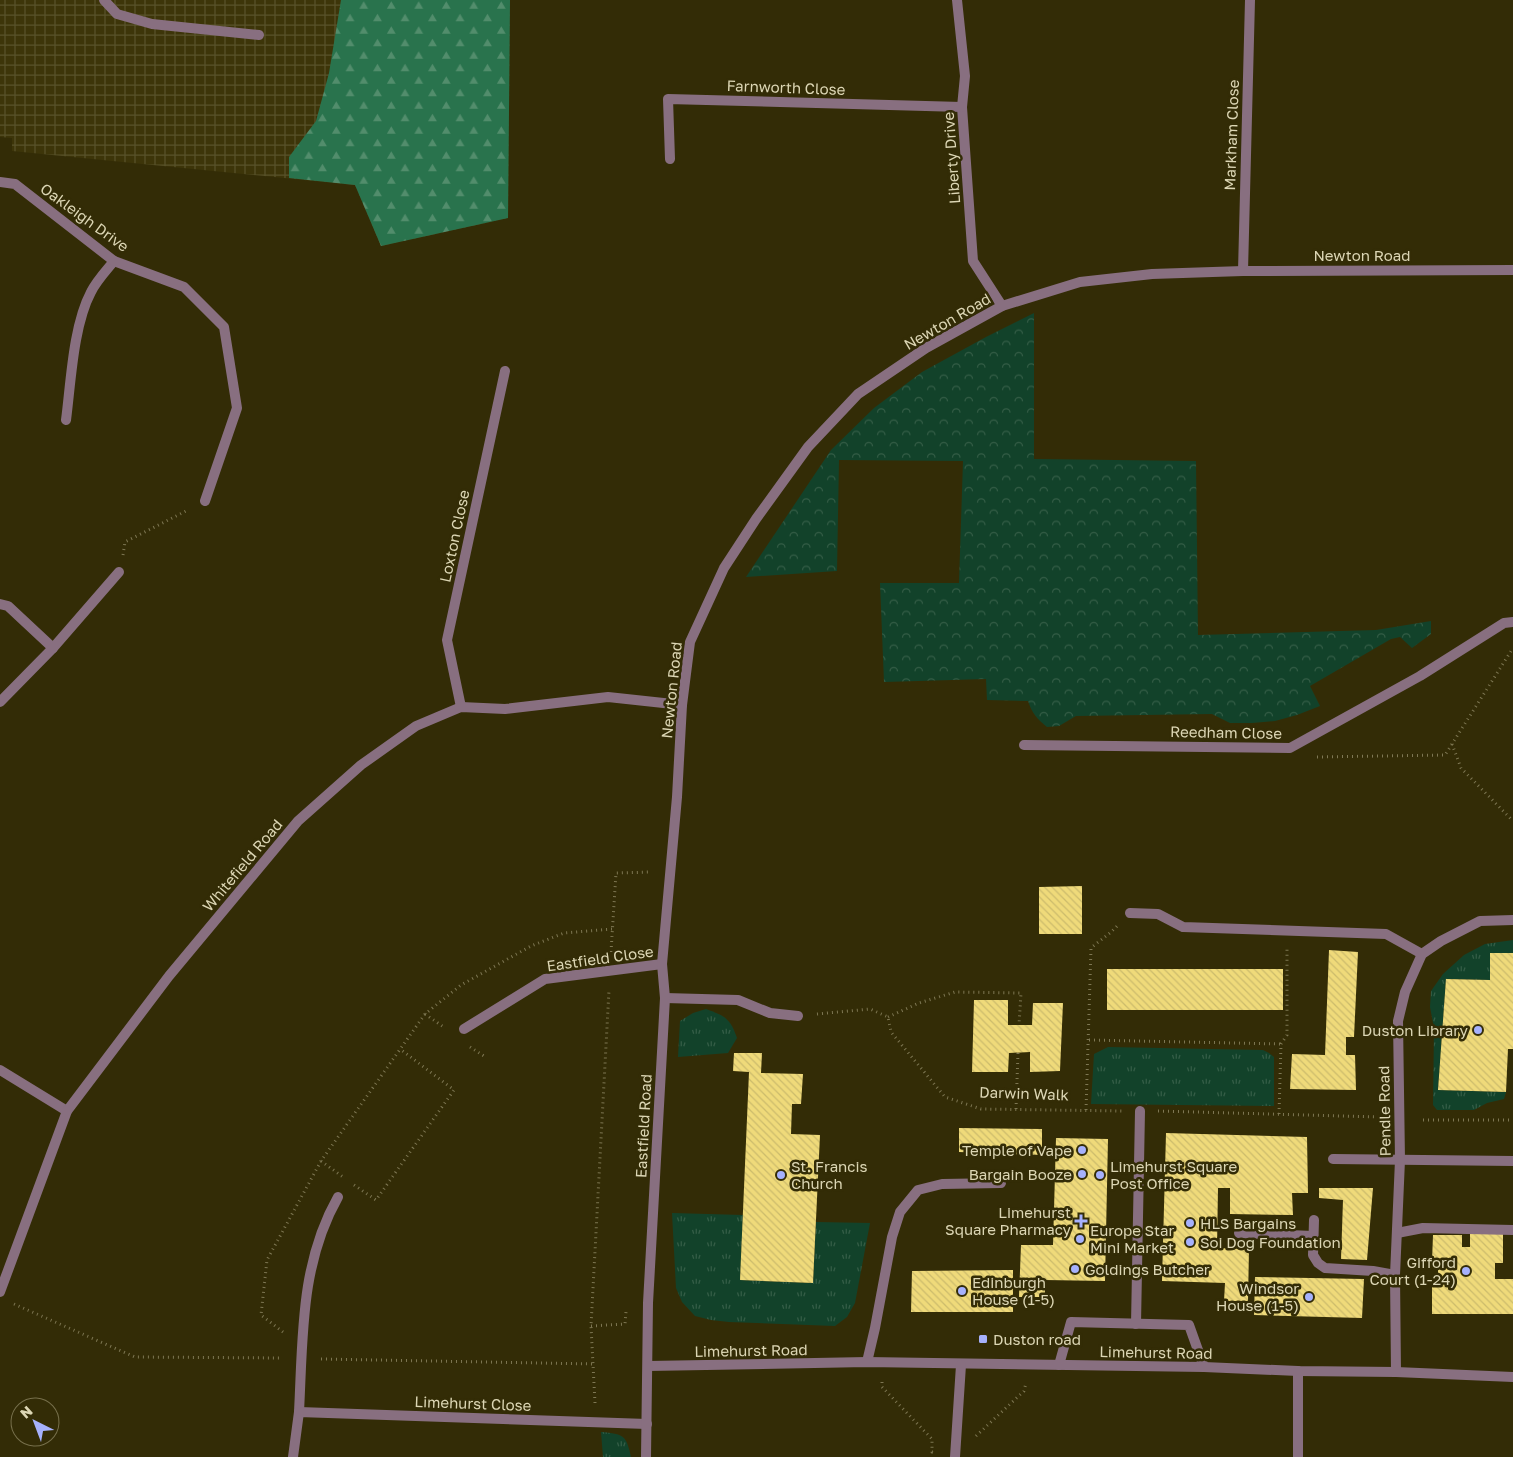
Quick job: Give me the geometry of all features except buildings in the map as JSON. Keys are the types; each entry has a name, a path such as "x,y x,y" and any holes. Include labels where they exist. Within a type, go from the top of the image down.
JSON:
{"street":[{"path":"104,0 117,14 152,24 259,35"},
{"name":"Liberty Drive","path":"957,0 966,76 962,107 974,261 1002,306"},
{"name":"Markham Close","path":"1243,271 1250,0"},
{"name":"Farnworth Close","path":"670,160 668,99 962,107"},
{"name":"Oakleigh Drive","path":"0,182 15,184 114,261 184,286 224,327 237,408 205,501"},
{"path":"66,420 78,335 85,307 99,279 114,261"},
{"name":"Newton Road","path":"677,797 682,705 690,642 724,568 756,519 808,447 858,394 926,348 1002,306 1080,282 1152,274 1243,271 1513,270"},
{"name":"Loxton Close","path":"460,707 446,640 506,371"},
{"path":"0,702 53,648 119,572"},
{"path":"0,604 8,606 53,648"},
{"name":"Reedham Close","path":"1024,745 1290,748 1420,676 1504,623 1513,622"},
{"name":"Whitefield Road","path":"3,1296 67,1111 169,976 298,821 361,765 416,726 460,707 505,709 608,697 682,705"},
{"name":"Eastfield Road","path":"646,1457 648,1303 666,998 662,964 677,797"},
{"path":"1130,912 1158,914 1183,927 1386,934 1422,954 1441,941 1480,921 1513,920"},
{"name":"Pendle Road","path":"1396,1372 1395,1275 1400,1160 1398,1021 1405,992 1422,954"},
{"name":"Eastfield Close","path":"464,1028 545,979 662,964"},
{"path":"666,998 738,1000 770,1014 798,1016"},
{"path":"0,1070 67,1111"},
{"path":"1136,1324 1140,1111"},
{"path":"1333,1159 1513,1161"},
{"path":"867,1362 892,1237 900,1212 918,1190 942,1184 1001,1183"},
{"path":"293,1457 299,1412 305,1305 315,1250 323,1226 338,1198"},
{"path":"1314,1220 1312,1255 1325,1268 1373,1271 1395,1275"},
{"path":"1397,1232 1423,1228 1513,1230"},
{"path":"1239,1234 1313,1236"},
{"path":"1059,1365 1071,1322 1189,1325 1204,1367"},
{"name":"Limehurst Road","path":"648,1366 867,1362 1204,1367 1513,1377"},
{"path":"956,1457 961,1364"},
{"path":"1298,1371 1298,1457"},
{"name":"Limehurst Close","path":"299,1412 647,1424"}],"path":[{"path":"119,572 126,542 205,501"},
{"path":"1290,748 1292,758 1445,755 1513,648"},
{"path":"1452,743 1461,768 1513,821"},
{"path":"596,1422 591,1326 616,873 654,872"},
{"path":"1086,1110 1091,948 1100,939 1108,935 1130,912"},
{"path":"302,1334 284,1332 261,1315 266,1260 321,1161 425,1014 461,985 531,946 564,932 612,929"},
{"path":"1279,1114 1281,1044 1287,1035 1287,930"},
{"path":"798,1016 870,1009 888,1017 919,1003 955,992 1021,993 1019,1025"},
{"name":"Darwin Walk","path":"888,1017 891,1032 945,1097 981,1109 1400,1117"},
{"path":"1088,1040 1281,1044"},
{"path":"352,1184 376,1200 454,1090 400,1049"},
{"path":"1016,1109 1018,1053"},
{"path":"1423,1120 1513,1119"},
{"path":"321,1161 345,1178"},
{"path":"3,1296 135,1357 594,1364"},
{"path":"591,1326 625,1324 627,1302 648,1303"}],"shaded area":[{"path":"0,0 510,0 508,218 381,246 355,185 12,151 12,138 0,137"}],"green space":[{"path":"341,0 510,0 508,218 381,246 355,185 289,178 289,157 316,121 329,73"},
{"path":"1034,313 1034,459 1196,461 1198,635 1376,630 1431,621 1431,634 1412,648 1400,637 1391,639 1310,686 1320,706 1275,721 1230,723 1212,714 1076,716 1059,726 1047,727 1035,716 1028,701 987,700 986,679 884,682 880,583 959,583 963,461 839,460 837,571 746,577 831,450 874,408 922,372"},
{"path":"1513,940 1513,953 1490,953 1490,980 1446,979 1438,1090 1506,1092 1504,1099 1487,1103 1474,1110 1437,1110 1433,1105 1434,1028 1430,1007 1431,991 1443,974 1464,955 1485,944"},
{"path":"706,1009 726,1019 732,1026 737,1038 728,1053 678,1057 680,1021 693,1013"},
{"path":"1108,1047 1263,1050 1274,1057 1274,1106 1091,1104 1094,1054"},
{"path":"672,1213 743,1215 740,1280 813,1283 816,1222 870,1223 855,1303 847,1317 835,1326 729,1322 695,1316 682,1302 676,1288"},
{"path":"601,1432 623,1437 631,1457 603,1457"}],"place":[{"name":"Duston Library","path":"1478,1030"},
{"name":"Temple of Vape","path":"1082,1150"},
{"name":"Bargain Booze","path":"1082,1174"},
{"name":"St. Francis Church","path":"781,1175"},
{"name":"Limehurst Square Post Office","path":"1100,1175"},
{"name":"Limehurst Square Pharmacy","path":"1081,1221"},
{"name":"HLS Bargains","path":"1190,1223"},
{"name":"Europe Star Mini Market","path":"1080,1239"},
{"name":"Soi Dog Foundation","path":"1190,1242"},
{"name":"Goldings Butcher","path":"1075,1269"},
{"name":"Gifford Court (1-24)","path":"1466,1271"},
{"name":"Edinburgh House (1-5)","path":"962,1291"},
{"name":"Windsor House (1-5)","path":"1309,1297"},
{"name":"Duston road","path":"983,1339"}]}
